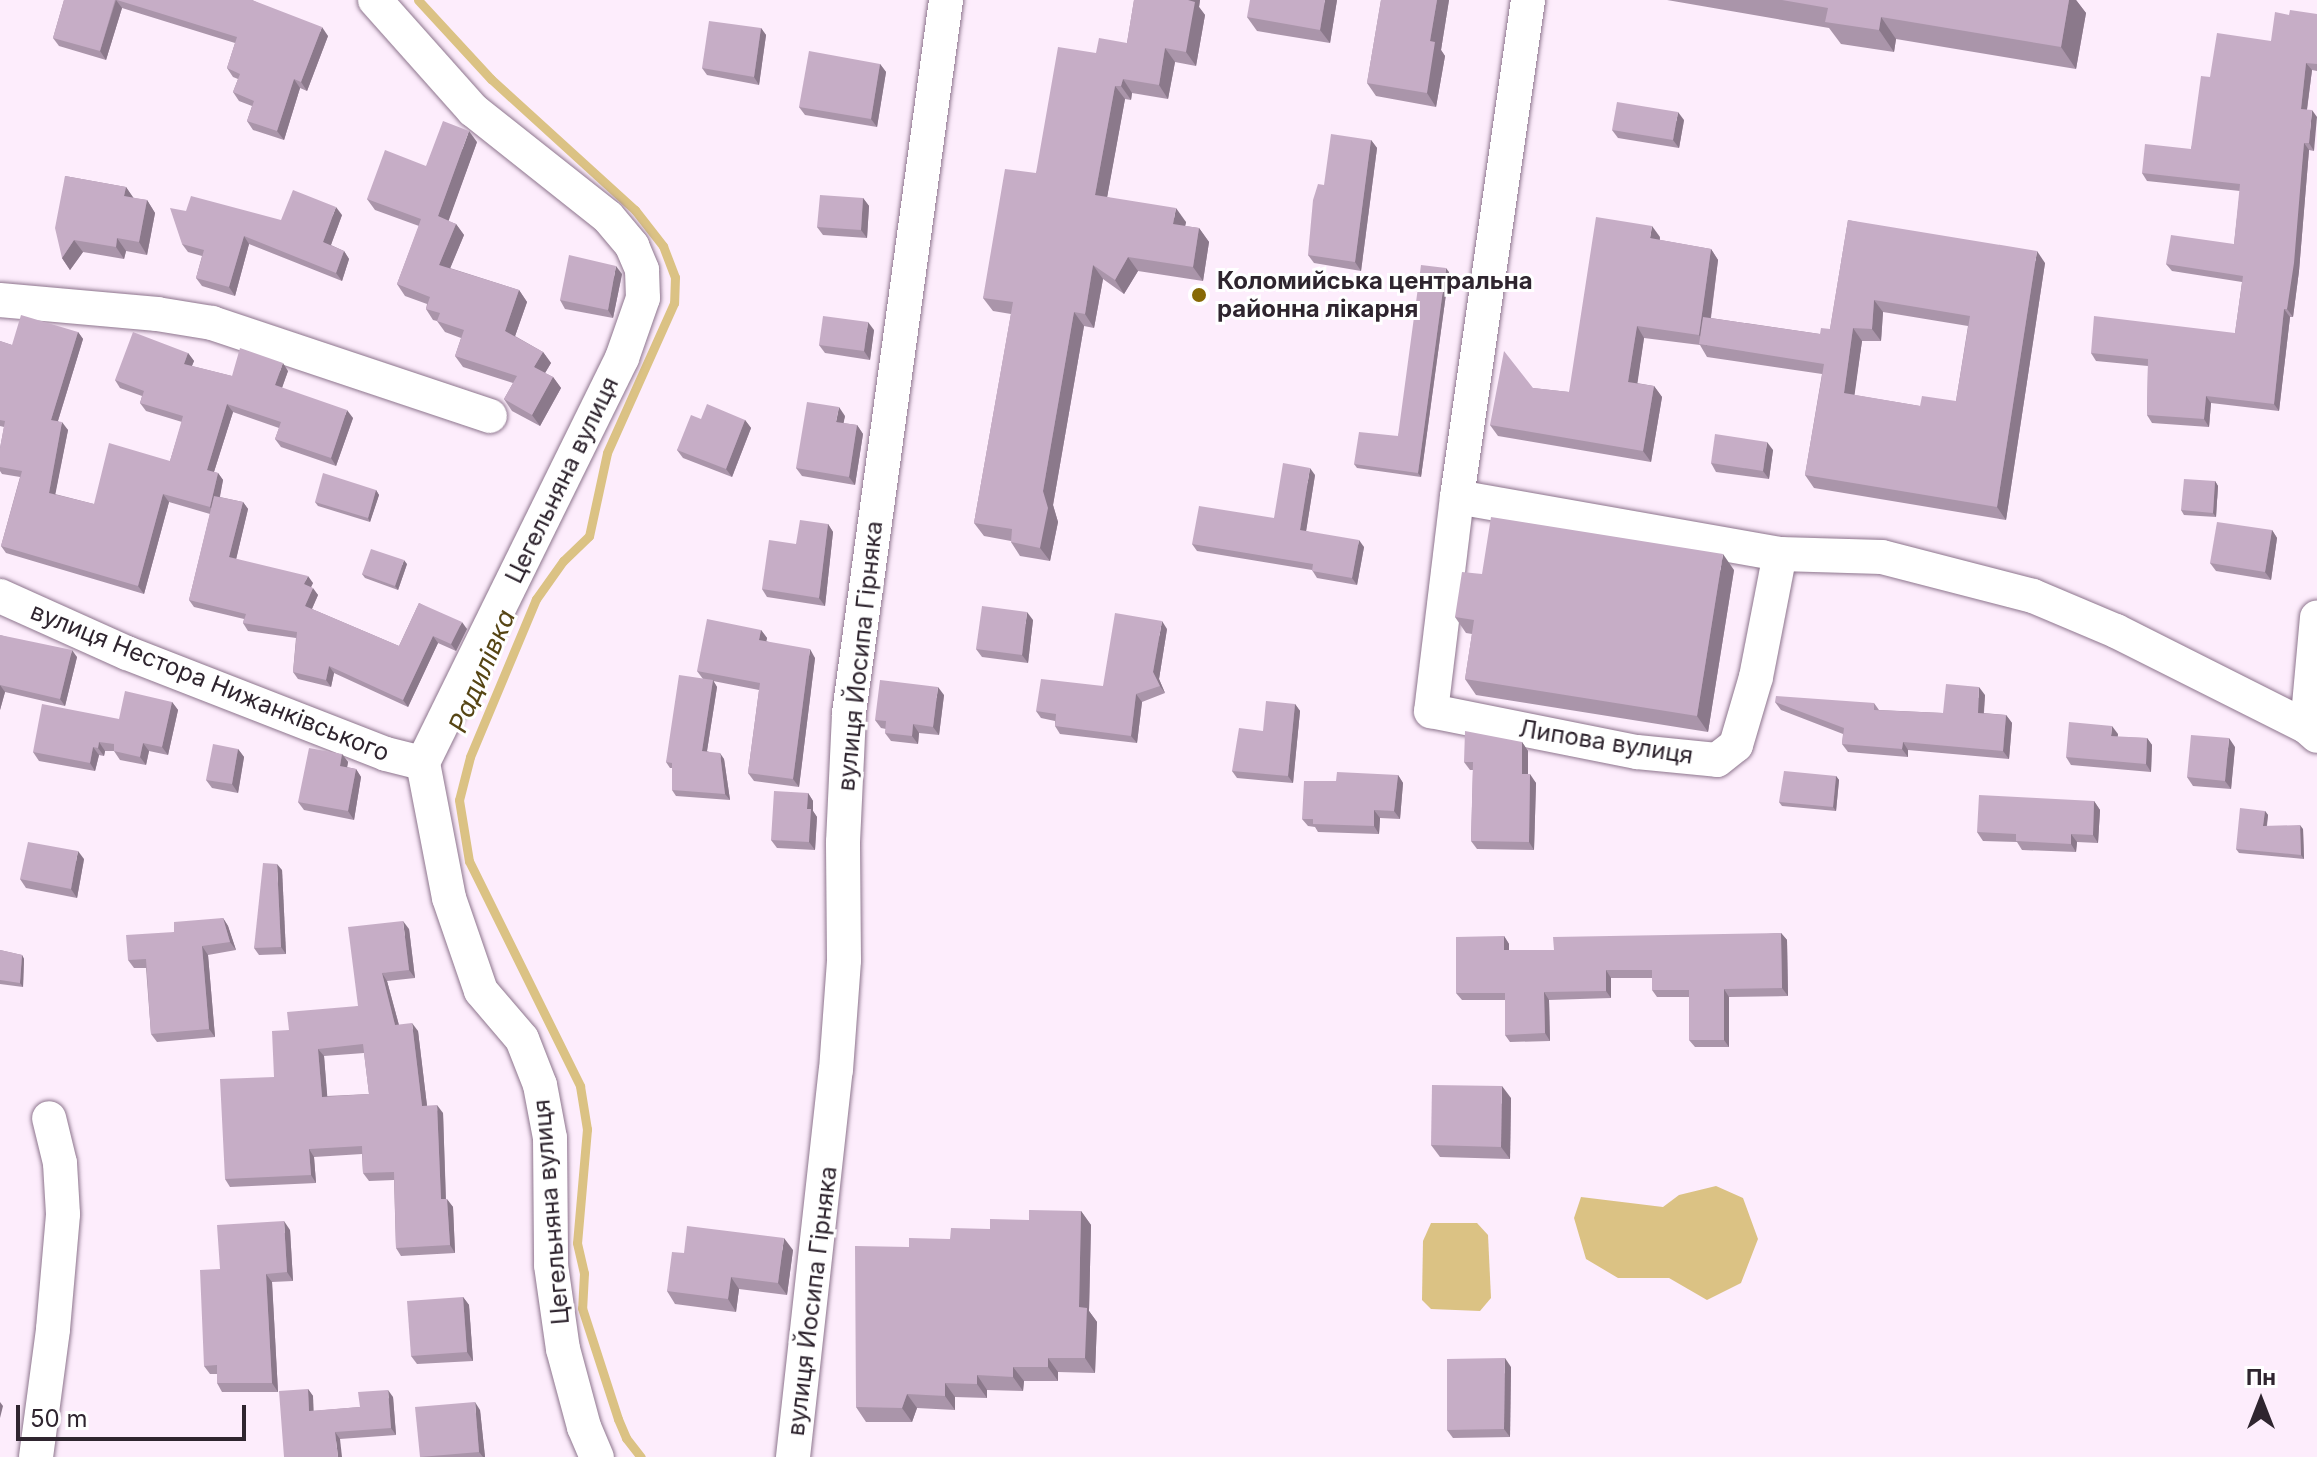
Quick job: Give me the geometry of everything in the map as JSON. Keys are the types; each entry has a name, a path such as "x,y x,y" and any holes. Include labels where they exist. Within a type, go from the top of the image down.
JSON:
{"street":[{"name":"Цегельняна вулиця","path":"375,0 473,110 608,217 632,246 642,270 643,298 622,358 423,763 449,898 481,991 522,1039 540,1085 550,1138 551,1265 563,1349 584,1427 597,1457"},
{"name":"вулиця Йосипа Гірняка","path":"793,1457 838,1054 844,960 843,842 849,713 946,0"},
{"name":"Липова вулиця","path":"1528,0 1457,497 1431,711 1637,752 1717,760 1736,745 1756,677 1780,554"},
{"path":"0,300 157,314 212,323 490,416"},
{"path":"1457,497 1780,554 1882,557 2033,596 2116,631 2312,732 2317,617"},
{"name":"вулиця Нестора Нижанківського","path":"0,596 142,659 386,754 423,763"},
{"path":"36,1457 53,1329 63,1214 60,1163 49,1118"}],"shaded area":[{"path":"1716,1186 1743,1198 1758,1239 1741,1283 1707,1300 1669,1278 1618,1278 1586,1259 1574,1218 1581,1197 1663,1207 1679,1195"},
{"path":"1431,1223 1477,1223 1488,1235 1491,1298 1480,1311 1431,1309 1422,1300 1423,1241"}],"building":[{"path":"64,0 115,0 100,51 53,38"},
{"path":"117,0 252,0 322,27 301,82 294,79 277,131 247,121 254,101 233,92 240,74 227,68 237,37"},
{"path":"1134,0 1195,2 1186,52 1165,48 1159,85 1123,79 1121,86 1115,86 1095,195 1176,208 1173,224 1199,228 1193,267 1128,257 1115,280 1093,265 1085,314 1074,312 1043,491 1048,508 1040,548 1011,542 1012,529 974,523 1013,302 983,298 1005,169 1036,173 1058,47 1096,53 1099,38 1127,43"},
{"path":"1250,0 1325,0 1320,30 1247,17"},
{"path":"1381,0 1437,0 1430,41 1435,42 1427,93 1367,83"},
{"path":"1782,0 2069,0 2061,47 1881,17 1879,30 1825,22 1828,8"},
{"path":"2290,10 2317,14 2317,64 2306,63 2301,109 2312,110 2309,143 2304,143 2294,263 2287,309 2284,309 2274,404 2206,396 2204,419 2147,415 2148,359 2091,353 2094,316 2235,333 2243,276 2166,264 2171,235 2234,244 2240,184 2142,173 2145,144 2191,149 2201,76 2210,77 2217,33 2271,41 2275,12 2289,15"},
{"path":"709,21 761,28 754,77 702,68"},
{"path":"809,51 880,64 871,119 799,107"},
{"path":"1617,102 1678,112 1673,140 1612,130"},
{"path":"443,121 469,131 438,216 456,224 439,265 519,290 505,331 543,352 534,367 553,377 532,415 504,399 517,376 455,356 464,330 437,321 440,313 426,309 430,297 397,284 421,219 367,199 385,150 426,166"},
{"path":"1331,134 1371,140 1355,262 1308,255 1313,200 1318,184 1324,185"},
{"path":"65,176 126,187 124,196 147,200 139,242 117,238 116,247 74,240 62,258 55,228"},
{"path":"293,190 336,207 323,242 344,251 336,273 244,236 229,287 196,278 204,250 182,244 170,208 186,211 191,196 281,220"},
{"path":"820,195 863,198 861,230 817,227"},
{"path":"1596,217 1652,226 1650,238 1711,249 1699,335 1637,326 1628,382 1654,386 1643,451 1490,425 1504,351 1533,388 1569,392"},
{"path":"1848,220 2037,251 1997,507 1805,475 1824,364 1699,344 1703,317 1820,334 1821,328 1830,329","holes":["1874,300 1970,316 1956,401 1922,396 1920,406 1844,393 1853,328 1872,329"]},
{"path":"569,255 616,266 608,310 560,300"},
{"path":"1421,265 1446,268 1418,473 1354,464 1359,432 1398,436"},
{"path":"21,315 78,332 51,420 62,422 49,493 94,504 109,443 170,461 183,416 140,403 144,391 115,380 133,332 188,353 184,364 232,376 240,348 283,363 275,385 347,410 331,458 275,439 281,422 227,404 207,470 218,473 210,507 163,494 138,586 1,546 22,471 0,467 5,421 0,420 0,341 12,345"},
{"path":"823,316 868,322 864,351 819,345"},
{"path":"807,402 839,407 836,422 857,425 849,477 796,468"},
{"path":"707,404 745,420 726,469 677,450 691,415 701,419"},
{"path":"1715,434 1767,442 1763,471 1711,463"},
{"path":"1283,463 1310,468 1300,530 1359,540 1352,578 1312,571 1313,564 1192,544 1199,506 1274,518"},
{"path":"323,473 376,490 368,518 315,502"},
{"path":"2184,479 2215,481 2213,513 2181,510"},
{"path":"214,496 243,502 229,557 308,576 304,584 313,588 305,606 399,646 419,603 462,622 451,644 433,636 403,700 329,666 326,680 293,672 297,632 243,623 246,614 189,600"},
{"path":"1491,517 1723,554 1697,716 1465,679 1474,620 1455,617 1462,572 1482,574"},
{"path":"800,520 828,524 819,598 762,589 769,540 796,544"},
{"path":"2217,522 2272,530 2265,572 2210,563"},
{"path":"371,549 404,560 395,586 362,574"},
{"path":"982,606 1027,612 1022,655 976,649"},
{"path":"1115,613 1162,621 1153,672 1160,686 1136,694 1131,736 1055,726 1056,714 1036,711 1041,679 1103,686"},
{"path":"707,619 761,630 759,640 810,649 793,779 748,773 760,683 697,671"},
{"path":"0,635 72,650 60,699 0,685"},
{"path":"679,675 713,680 702,751 720,753 725,794 672,790 672,763 666,762"},
{"path":"880,680 938,687 933,727 913,724 912,736 885,733 886,721 875,720"},
{"path":"1946,684 1979,687 1978,713 2006,715 2003,751 1903,742 1902,749 1842,744 1844,728 1775,702 1776,696 1874,703 1874,710 1943,713"},
{"path":"125,691 172,702 162,747 143,743 140,757 114,751 114,744 99,742 98,748 93,747 90,763 33,752 42,704 119,719"},
{"path":"1266,701 1295,704 1288,776 1232,771 1239,728 1263,731"},
{"path":"2069,722 2112,726 2111,736 2147,738 2146,764 2066,757"},
{"path":"1465,731 1522,742 1522,774 1530,774 1529,842 1471,841 1473,762 1464,762"},
{"path":"2191,735 2229,738 2225,781 2187,777"},
{"path":"213,744 238,749 232,784 206,780"},
{"path":"309,748 342,754 340,766 356,769 348,811 298,802"},
{"path":"1784,771 1836,776 1833,807 1779,802"},
{"path":"1337,772 1398,775 1394,811 1374,810 1374,826 1313,824 1313,819 1302,819 1304,781 1336,781"},
{"path":"774,791 808,793 807,809 811,809 809,842 771,840"},
{"path":"1979,795 2094,801 2093,835 2071,834 2071,844 2016,841 2016,834 1977,832"},
{"path":"2240,808 2265,811 2263,826 2300,825 2301,855 2236,849"},
{"path":"28,842 78,851 71,889 20,879"},
{"path":"263,863 277,864 281,947 254,948"},
{"path":"223,918 230,942 202,946 209,1029 151,1034 146,959 128,960 126,935 174,932 174,922"},
{"path":"403,921 409,970 382,973 395,1025 412,1023 422,1106 437,1105 441,1199 447,1199 450,1245 396,1248 394,1172 363,1173 362,1146 309,1149 311,1175 225,1179 220,1079 274,1077 272,1031 289,1030 287,1012 358,1006 348,927","holes":["363,1044 369,1094 322,1097 318,1049"]},
{"path":"1781,933 1782,988 1724,989 1724,1040 1689,1040 1689,990 1652,990 1652,970 1606,970 1606,991 1544,992 1545,1033 1505,1035 1505,993 1456,993 1456,937 1504,936 1504,950 1554,950 1553,937"},
{"path":"0,950 22,955 20,983 0,980"},
{"path":"1432,1085 1502,1086 1501,1147 1431,1145"},
{"path":"1029,1210 1081,1211 1079,1307 1087,1308 1085,1358 1048,1358 1048,1367 1013,1367 1013,1377 977,1375 977,1384 945,1383 945,1396 907,1394 902,1408 856,1407 855,1246 909,1247 909,1238 950,1239 951,1228 990,1229 990,1219 1029,1220"},
{"path":"284,1221 287,1272 266,1274 272,1383 217,1383 217,1365 204,1366 200,1270 220,1269 217,1225"},
{"path":"687,1226 784,1238 778,1283 731,1277 728,1299 667,1291 672,1252 684,1253"},
{"path":"463,1297 467,1352 411,1356 407,1301"},
{"path":"1505,1358 1504,1429 1447,1430 1447,1359"},
{"path":"308,1389 309,1411 360,1407 358,1392 388,1390 391,1428 335,1432 338,1457 284,1457 279,1391"},
{"path":"475,1402 479,1452 420,1457 415,1407"}],"waterway":[{"name":"Радилівка","path":"418,0 491,79 635,210 663,246 675,277 674,303 607,453 589,536 563,561 536,599 470,757 459,800 469,861 580,1086 587,1129 577,1243 584,1273 582,1308 618,1419 626,1438 641,1457"}],"place":[{"name":"Коломийська центральна районна лікарня","path":"1199,295"}]}
